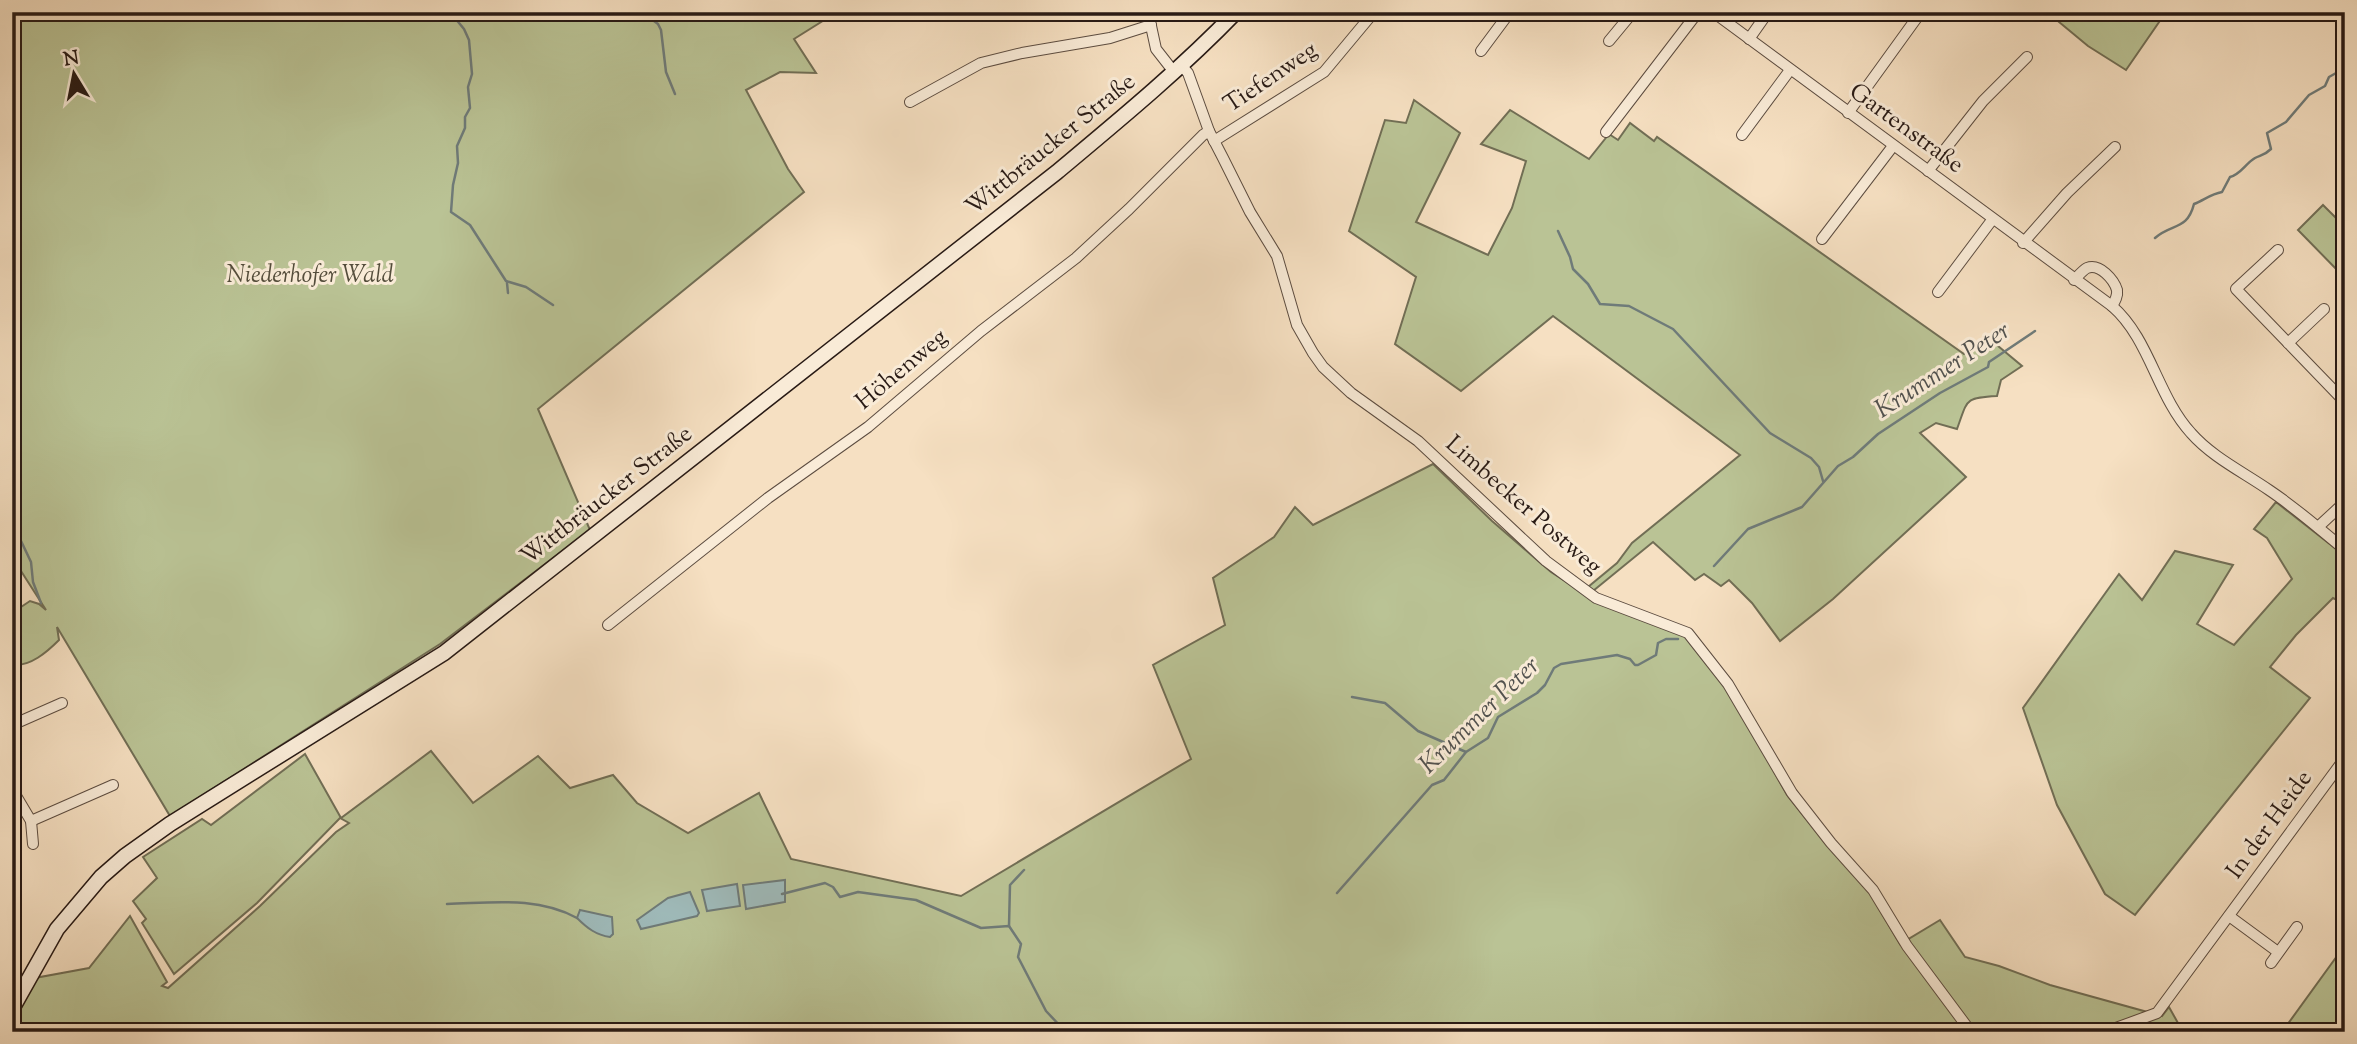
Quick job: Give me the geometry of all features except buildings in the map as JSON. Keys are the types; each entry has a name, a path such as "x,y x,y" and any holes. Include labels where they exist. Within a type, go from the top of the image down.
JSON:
{"main road":[{"name":"Wittbräucker Straße","path":"12,1009 57,929 101,877 125,856 180,817 444,653 1056,172 1177,69 1236,12"}],"street":[{"name":"Limbecker Postweg","path":"1148,12 1156,49 1191,80 1212,136 1250,212 1277,256 1297,326 1323,367 1351,393 1418,441 1546,561 1596,598 1688,634 1728,684 1793,793 1831,843 1873,890 1907,946 1971,1032"},
{"name":"Tiefenweg","path":"1212,136 1324,72 1374,12"},
{"path":"1481,51 1510,12"},
{"path":"1609,41 1633,12"},
{"path":"1606,132 1698,12"},
{"name":"Gartenstraße","path":"1713,12 2112,306 2129,326 2190,433 2217,456 2268,489 2345,550"},
{"path":"1749,39 1768,12"},
{"path":"1848,113 1921,12"},
{"path":"910,102 981,63 1110,38 1151,25"},
{"path":"1928,170 1983,101 2026,57"},
{"path":"1742,135 1790,70"},
{"name":"Höhenweg","path":"608,625 768,498 868,427 981,331 1076,258 1203,135 1212,136"},
{"path":"1822,239 1893,146"},
{"path":"2024,243 2067,193 2115,147"},
{"path":"1938,292 1992,219"},
{"path":"2278,250 2236,289 2344,399"},
{"name":"Gartenstraße","path":"2074,279 2087,268 2103,271 2117,290 2112,306"},
{"path":"2288,343 2324,309"},
{"path":"2318,527 2345,502"},
{"path":"12,725 62,703"},
{"name":"In der Heide","path":"2105,1032 2157,1013 2345,758"},
{"path":"31,821 113,785"},
{"path":"12,789 31,821 33,844"},
{"name":"In der Heide","path":"2229,916 2278,952"},
{"path":"2271,963 2297,927"}],"green space":[{"name":"Niederhofer Wald","path":"12,12 837,12 794,39 816,73 780,72 746,90 788,169 804,192 538,409 590,530 440,644 170,816 57,627 59,640 49,649 32,661 12,665 12,613 30,601 46,610 12,557"},
{"path":"2047,12 2166,12 2126,70 2088,46"},
{"path":"1414,100 1460,133 1416,222 1488,255 1512,208 1526,161 1481,144 1510,110 1589,159 1609,134 1618,140 1630,123 1654,141 1657,137 1964,354 1986,336 2022,366 2001,380 1997,396 1969,402 1957,429 1936,423 1920,433 1966,477 1833,599 1780,641 1752,603 1729,580 1721,586 1704,574 1695,580 1653,542 1593,591 1588,587 1617,563 1632,543 1740,455 1553,316 1461,391 1395,344 1416,277 1349,231 1385,120 1406,123"},
{"path":"2323,205 2345,227 2343,276 2298,230"},
{"path":"1433,464 1492,521 1551,572 1596,601 1688,635 1726,684 1787,795 1870,893 1900,944 1940,920 1965,957 2050,985 2162,1016 2169,1007 2183,1032 12,1032 12,1025 35,978 89,968 130,916 167,982 162,986 168,988 260,906 336,832 349,823 340,818 257,903 174,974 142,923 146,919 133,901 157,878 143,857 202,819 211,825 305,754 341,818 431,751 473,803 538,756 570,788 613,775 637,803 688,833 759,793 791,859 961,896 1191,759 1153,665 1225,625 1213,578 1274,537 1295,507 1313,525"},
{"path":"2276,502 2345,556 2345,604 2333,598 2296,635 2270,667 2310,698 2135,915 2105,894 2057,805 2023,708 2119,574 2142,600 2175,551 2233,565 2197,624 2234,645 2292,579 2267,538 2254,529"},
{"path":"2345,945 2345,1032 2282,1032"}],"water":[{"path":"785,880 785,902 746,909 743,885"},
{"path":"737,884 740,906 707,911 702,890"},
{"path":"690,892 699,913 697,916 641,929 637,920 668,898"},
{"path":"580,910 612,917 613,934 610,937 605,936 588,928 577,918"}],"waterway":[{"path":"450,12 469,40 472,74 468,87 470,108 457,146 458,163 451,212 470,225 506,281 526,287 553,305"},
{"path":"642,12 658,24 661,30 666,72 675,94"},
{"name":"Krummer Peter","path":"2155,238 2183,223 2194,204 2222,192 2230,177 2269,151 2271,149 2267,133 2286,122 2309,95 2325,86 2329,77 2345,68"},
{"path":"1558,231 1573,269 1588,284 1600,304 1629,306 1673,329 1770,433 1811,458 1819,467 1823,481"},
{"path":"507,283 508,293"},
{"name":"Krummer Peter","path":"1714,566 1748,529 1802,507 1838,466 1853,457 1878,434 1940,393 1988,367 1989,362 2035,331"},
{"path":"12,522 31,562 33,582 41,603"},
{"name":"Krummer Peter","path":"1337,893 1432,785 1444,780 1466,752 1488,738 1498,717 1537,693 1545,685 1554,668 1561,664 1617,655 1638,665 1656,655 1658,643 1666,639 1678,639"},
{"path":"1352,697 1385,703 1418,731 1466,752"},
{"path":"1009,926 1010,885 1024,870"},
{"path":"782,894 825,883 833,887 840,897 858,892 916,900 981,928 1009,926 1021,944 1018,957 1046,1011 1063,1029 1062,1032"},
{"path":"447,904 514,902 546,906 577,918"}]}
